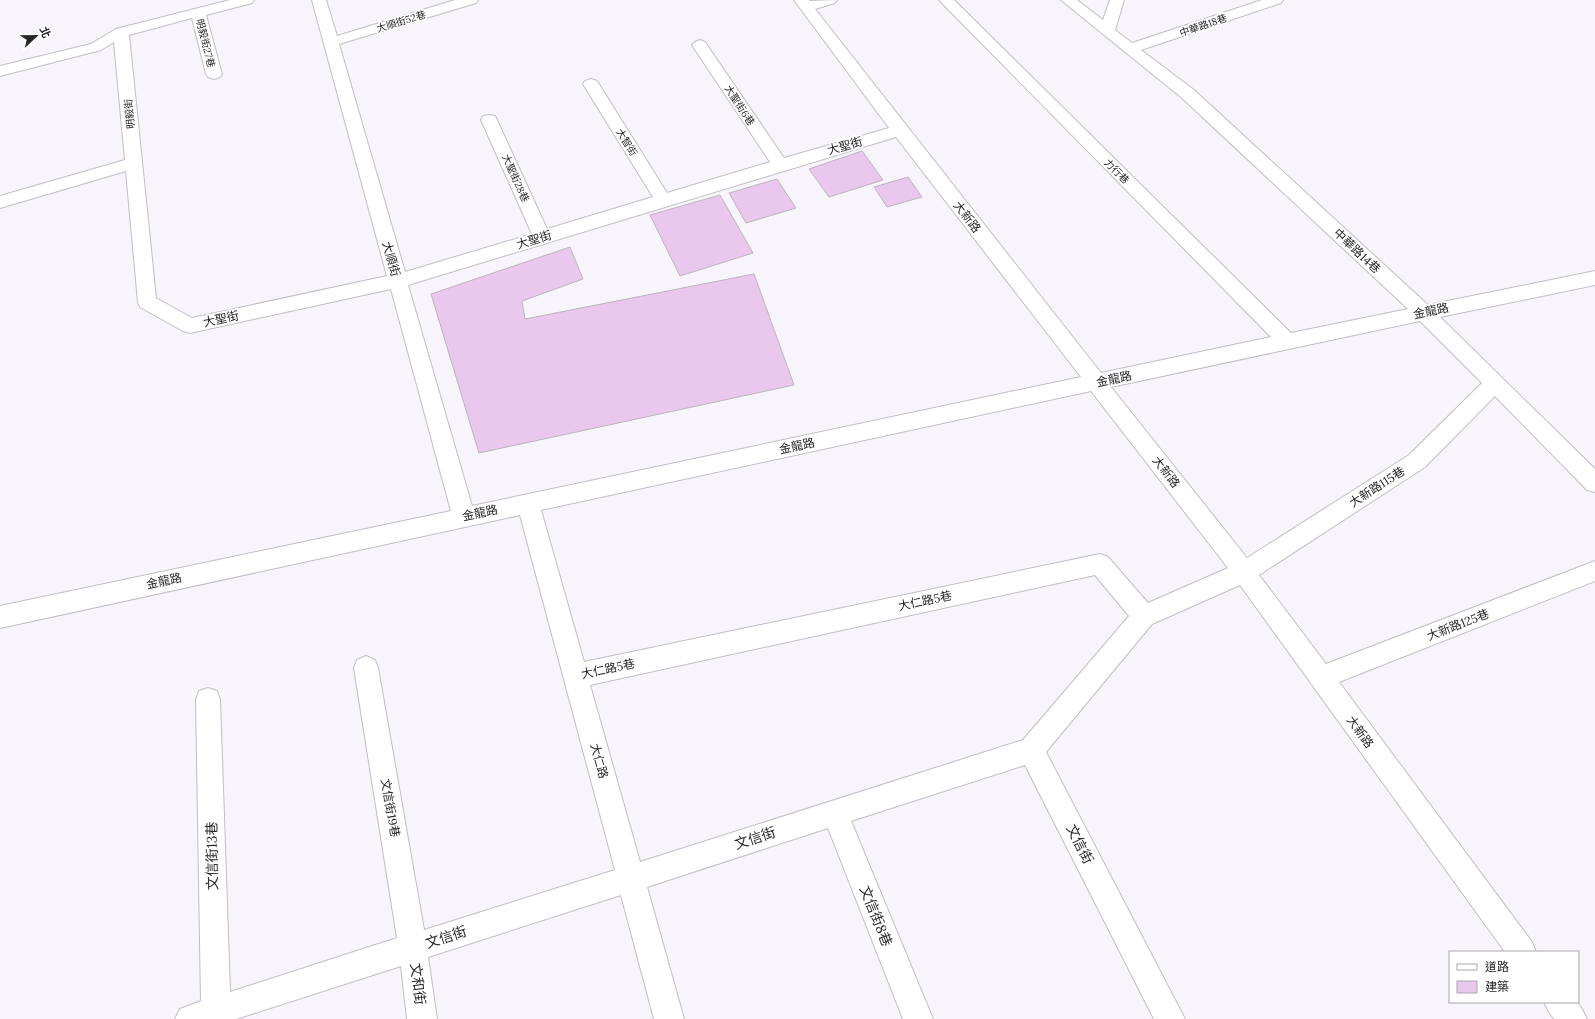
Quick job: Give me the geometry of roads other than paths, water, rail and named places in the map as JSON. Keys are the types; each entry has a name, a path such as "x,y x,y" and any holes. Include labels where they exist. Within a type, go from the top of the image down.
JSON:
{"street":[{"path":"0,71 96,47 121,32 247,0"},
{"name":"大順街","path":"319,0 464,517"},
{"name":"大順街52巷","path":"331,42 471,0"},
{"path":"804,4 830,0"},
{"name":"力行巷","path":"946,0 1288,341"},
{"name":"中華路14巷","path":"1068,0 1188,94 1424,313 1595,483"},
{"path":"1107,31 1117,0"},
{"name":"中華路18巷","path":"1130,49 1276,0"},
{"name":"大新路","path":"804,4 900,130 1244,572 1521,951"},
{"name":"明毅街27巷","path":"198,12 214,74"},
{"name":"明毅街","path":"121,32 147,302 167,313"},
{"name":"大聖街6巷","path":"700,45 780,165"},
{"name":"大智街","path":"591,84 663,200"},
{"name":"大聖街28巷","path":"489,120 542,237"},
{"name":"大聖街","path":"167,313 190,326 398,281 663,200 900,130"},
{"path":"0,202 134,163"},
{"name":"金龍路","path":"0,617 1288,341 1595,278"},
{"name":"大新路115巷","path":"1244,572 1417,461 1494,383"},
{"name":"大仁路","path":"528,503 669,1019"},
{"name":"大仁路5巷","path":"575,676 1100,564 1144,616"},
{"name":"大新路125巷","path":"1321,678 1595,571"},
{"path":"1031,750 1144,616 1244,572"},
{"name":"文信街19巷","path":"366,668 413,948"},
{"name":"文信街13巷","path":"208,700 216,1011"},
{"name":"文信街","path":"190,1019 1031,750 1170,1019"},
{"name":"文信街8巷","path":"834,813 918,1019"},
{"name":"文和街","path":"413,948 422,1019"},
{"path":"1560,1003 1572,1019"}]}
